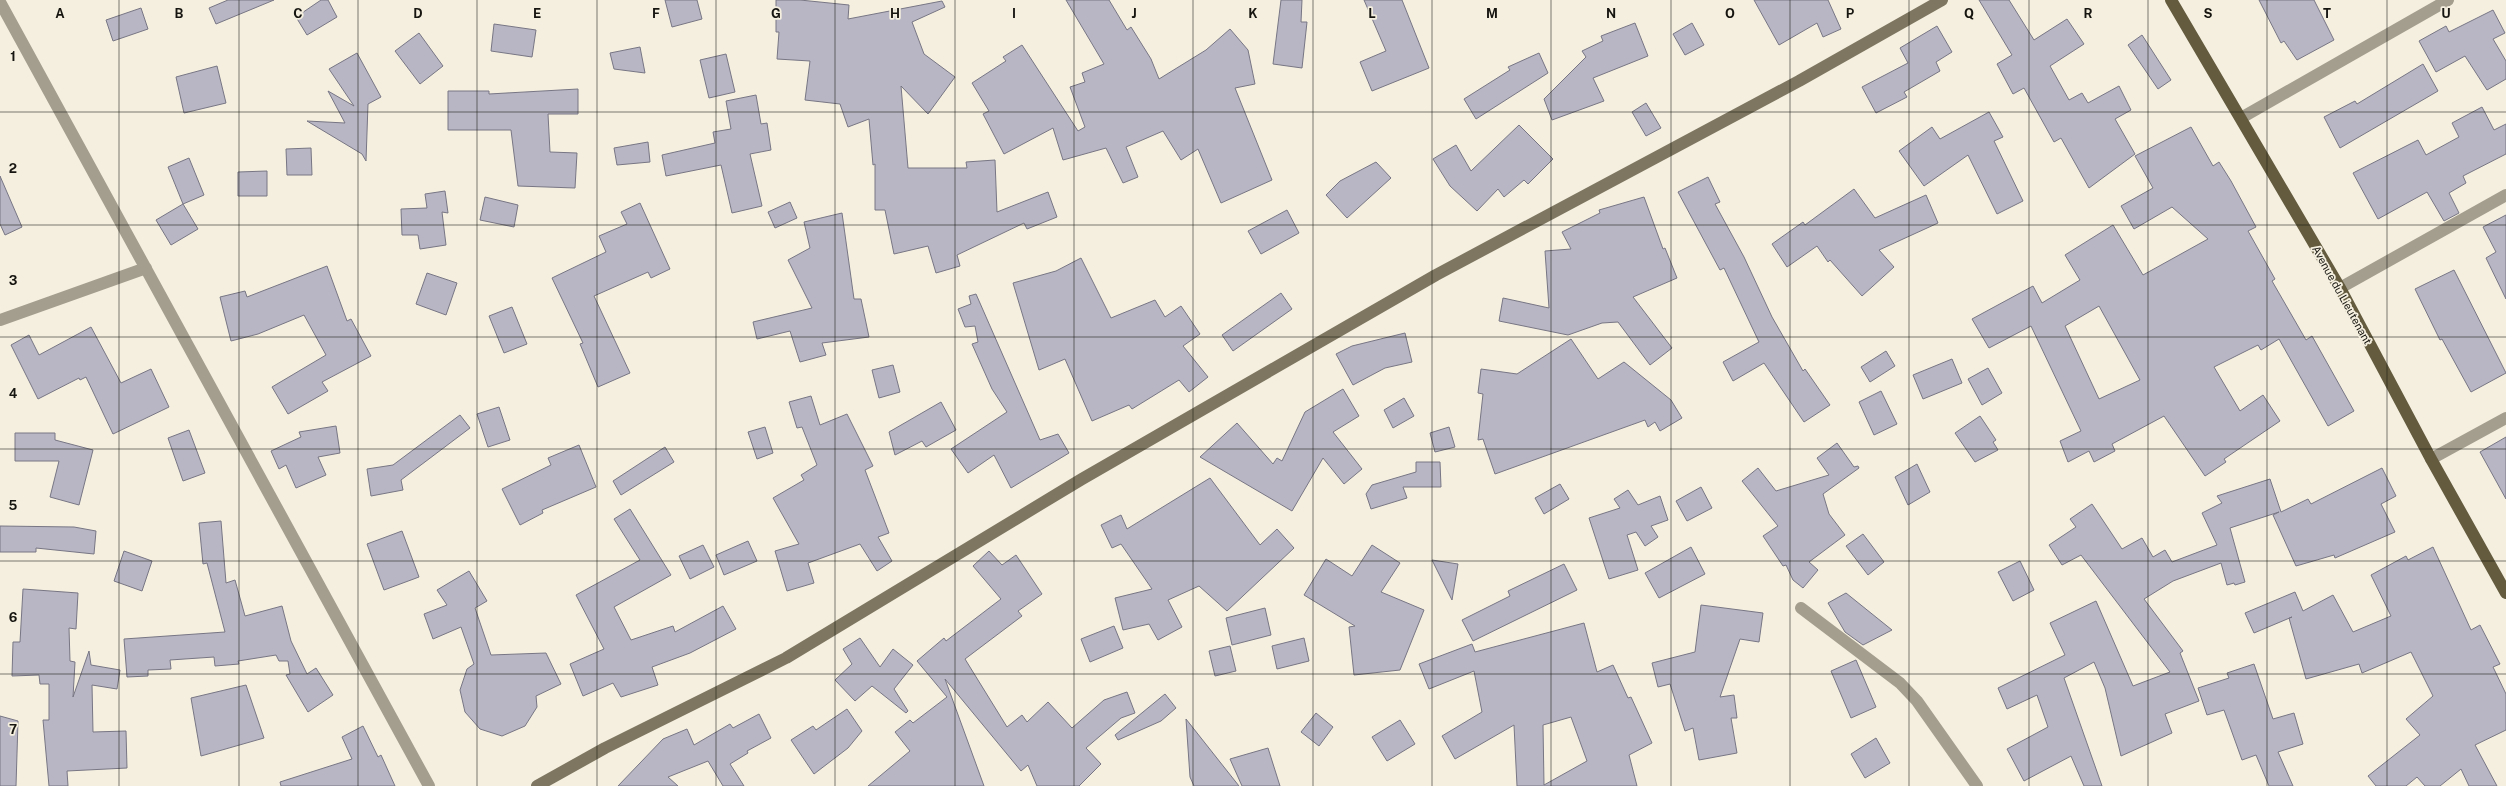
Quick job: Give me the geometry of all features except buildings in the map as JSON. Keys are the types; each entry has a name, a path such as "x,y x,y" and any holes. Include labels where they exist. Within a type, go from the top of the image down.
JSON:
{"main road":[{"name":"Avenue du Lieutenant","path":"2171,0 2340,288 2431,459 2506,593"}],"street":[{"path":"537,786 605,748 786,658 1082,478 1423,283 1800,81 1942,0"},
{"path":"2241,118 2448,0"},
{"path":"0,2 429,786"},
{"path":"2340,288 2506,195"},
{"path":"0,320 146,268"},
{"path":"2431,459 2506,418"},
{"path":"1801,608 1900,684 1917,701 1977,786"}]}
